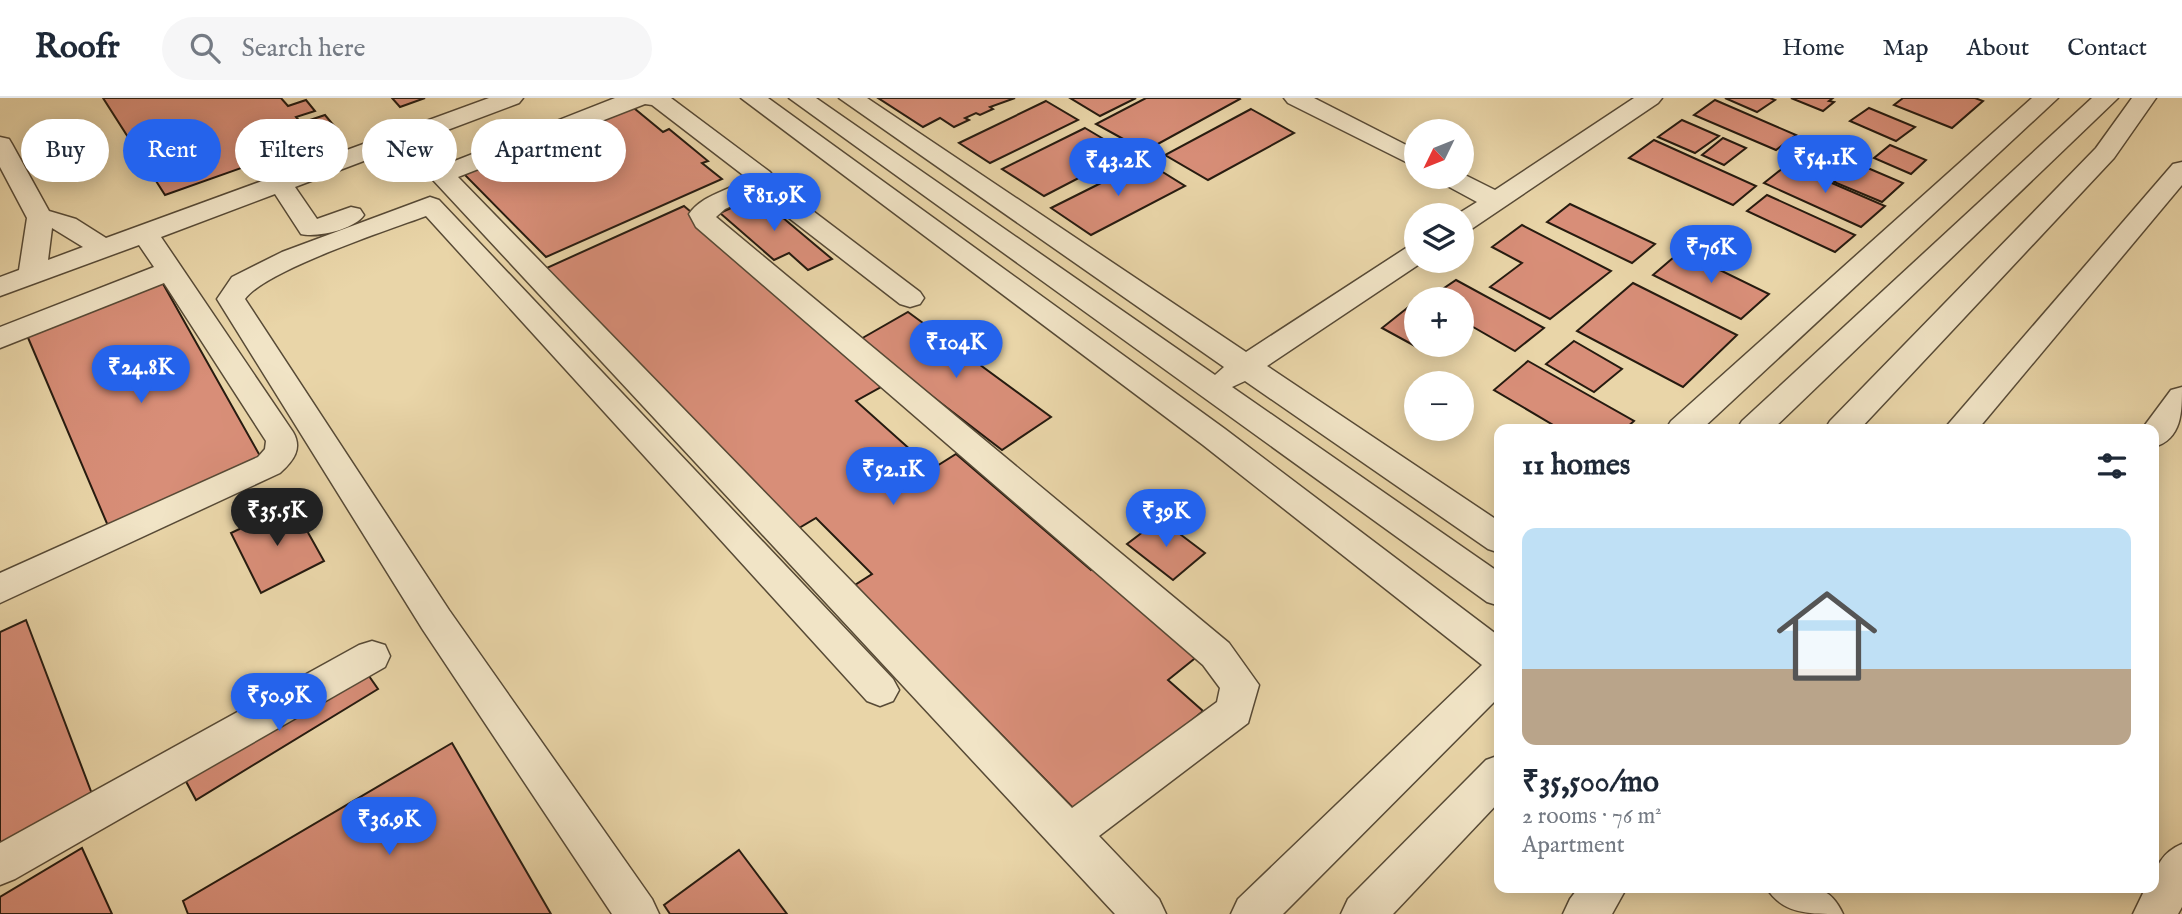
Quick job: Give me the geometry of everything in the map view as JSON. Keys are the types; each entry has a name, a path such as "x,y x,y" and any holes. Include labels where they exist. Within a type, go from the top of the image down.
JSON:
{"street":[{"path":"454,119 511,98"},
{"path":"637,914 436,620 231,299 242,282 623,103 642,98"},
{"path":"648,98 658,99 761,177 759,181"},
{"path":"753,98 1214,437 1494,653"},
{"path":"802,98 1494,588"},
{"path":"851,98 1494,536"},
{"path":"1296,98 1404,154"},
{"path":"1474,215 1650,98"},
{"path":"1687,424 2046,98"},
{"path":"1758,424 2106,98"},
{"path":"1846,424 2105,153 2144,98"},
{"path":"0,144 40,218 36,230 32,275"},
{"path":"0,287 362,153"},
{"path":"1965,424 2182,169"},
{"path":"759,181 708,207 702,214 705,221 1216,654 1240,685 1234,711 1083,824 1071,836"},
{"path":"759,181 910,298"},
{"path":"432,182 436,190 880,690"},
{"path":"280,183 310,228 320,227 414,193 436,190"},
{"path":"1472,189 1496,201"},
{"path":"436,190 1071,836 1144,914"},
{"path":"40,218 58,219 79,229 102,249"},
{"path":"0,589 269,465 281,453 282,440 145,233"},
{"path":"1213,389 1404,262"},
{"path":"0,338 170,271"},
{"path":"2159,429 2182,398"},
{"path":"1214,437 1248,414"},
{"path":"0,865 372,656"},
{"path":"1253,914 1494,677"},
{"path":"1363,914 1494,779"},
{"path":"2155,914 2182,864"},
{"path":"1585,914 1601,893"}],"building":[{"path":"103,98 281,98 288,106 306,100 315,111 296,117 298,119 235,119 235,170 221,175 221,119 123,119 123,129"},
{"path":"392,98 425,98 400,107"},
{"path":"878,98 1015,98 990,107 993,109 980,115 976,113 965,118 969,120 954,127 940,118 923,127"},
{"path":"1070,98 1136,98 1100,116"},
{"path":"1146,98 1240,99 1145,151 1096,124"},
{"path":"1725,98 1770,98 1775,100 1757,112"},
{"path":"1791,98 1833,98 1829,101 1834,102 1823,111"},
{"path":"1903,98 1975,98 1983,101 1952,128 1894,105"},
{"path":"1715,100 1796,135 1776,150 1694,115"},
{"path":"1046,101 1078,120 990,163 959,143"},
{"path":"629,104 663,132 669,129 708,161 702,163 722,179 546,257 472,182 626,182 626,119 591,119"},
{"path":"1869,108 1915,127 1896,141 1850,121"},
{"path":"1251,109 1294,133 1208,180 1165,155"},
{"path":"325,115 328,119 313,119"},
{"path":"1682,120 1719,136 1695,153 1658,137"},
{"path":"1085,128 1127,153 1044,196 1002,169"},
{"path":"1723,138 1746,148 1724,165 1702,155"},
{"path":"1654,140 1756,186 1733,205 1629,158"},
{"path":"1890,145 1926,160 1911,174 1874,158"},
{"path":"1145,161 1185,186 1091,235 1051,208"},
{"path":"1856,163 1903,183 1882,202 1834,182"},
{"path":"1788,164 1885,206 1861,227 1764,183"},
{"path":"471,166 471,181 460,170"},
{"path":"157,182 202,182 165,195"},
{"path":"1767,195 1855,235 1835,252 1747,211"},
{"path":"757,196 832,259 808,270 789,253 774,260 720,213"},
{"path":"1570,204 1655,244 1632,263 1547,222"},
{"path":"684,206 890,382 856,401 932,469 956,454 1091,570 1101,563 1204,651 1168,680 1203,711 1080,815 855,585 872,574 816,518 794,531 540,271"},
{"path":"1522,225 1611,271 1550,319 1490,287 1522,263 1492,247"},
{"path":"1681,251 1769,294 1741,319 1653,275"},
{"path":"1456,280 1469,287 1446,287"},
{"path":"162,282 264,463 111,533 26,333"},
{"path":"1633,283 1737,335 1683,387 1577,331"},
{"path":"1474,290 1544,328 1515,351 1474,327"},
{"path":"1404,311 1404,340 1382,328"},
{"path":"908,312 1051,417 1002,450 859,340"},
{"path":"1574,341 1622,369 1594,392 1546,364"},
{"path":"1528,361 1634,421 1631,424 1552,424 1494,390"},
{"path":"292,504 324,561 261,593 231,533"},
{"path":"1160,519 1205,553 1173,580 1127,544"},
{"path":"26,620 92,794 0,845 0,632"},
{"path":"362,666 378,689 196,800 182,774"},
{"path":"452,743 551,914 188,914 183,901"},
{"path":"82,848 112,914 0,914 0,897"},
{"path":"739,850 787,914 670,914 664,905"}]}
